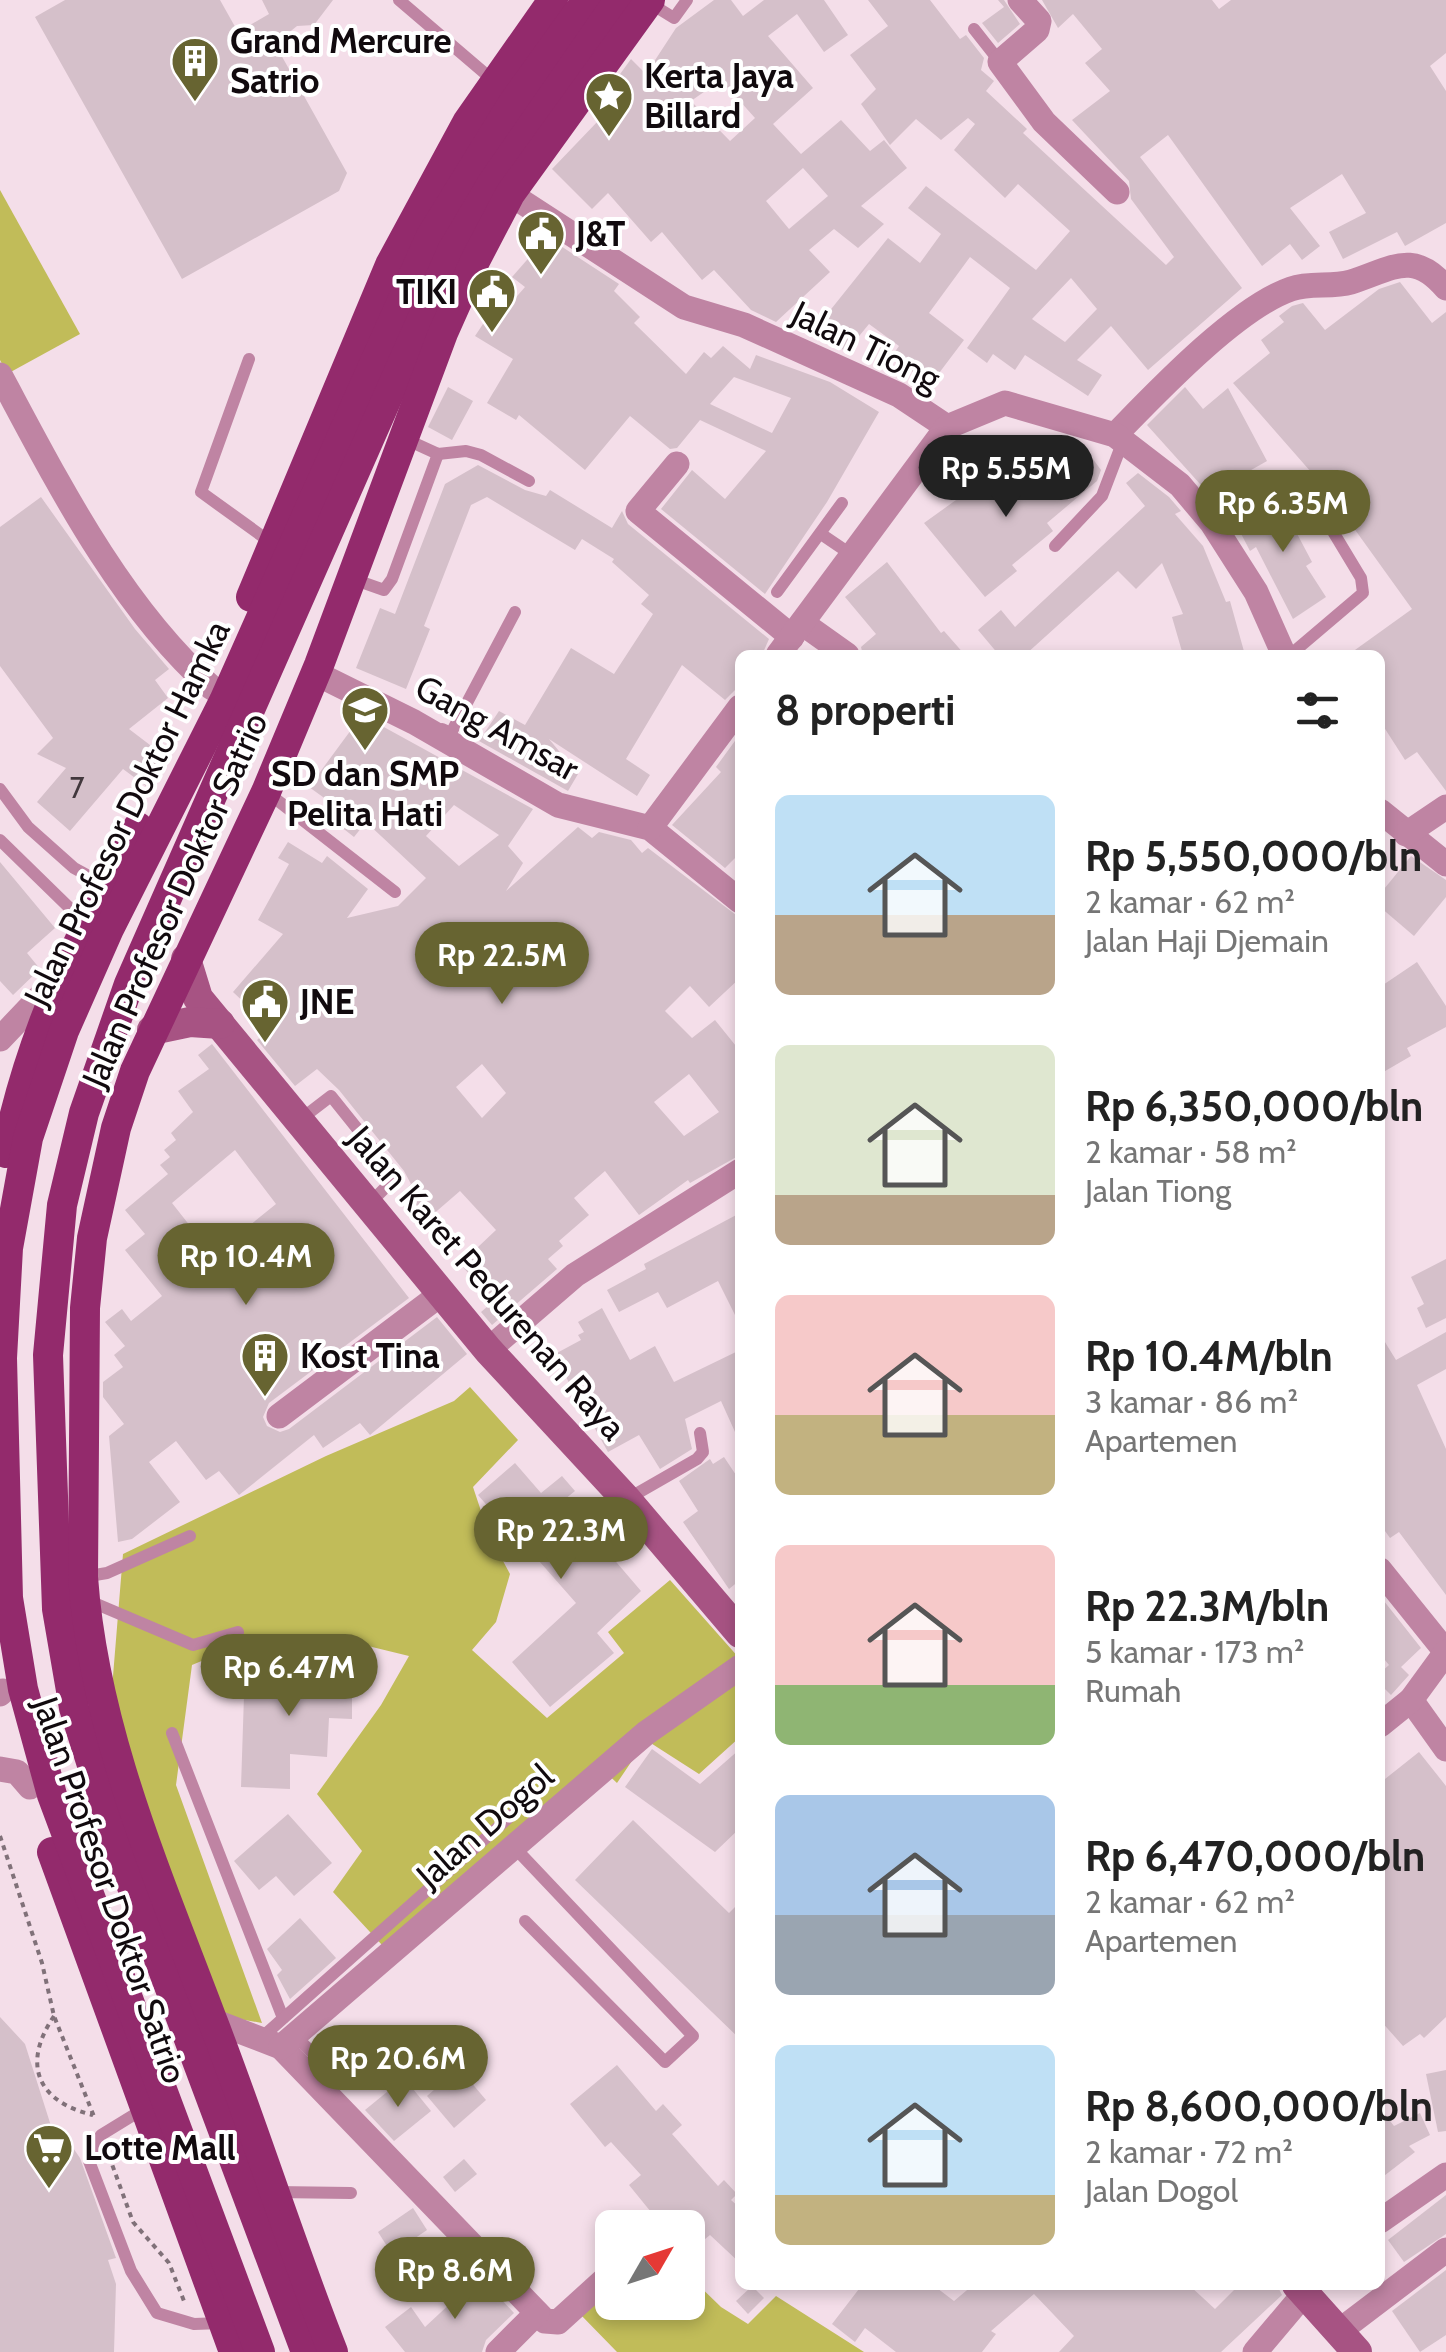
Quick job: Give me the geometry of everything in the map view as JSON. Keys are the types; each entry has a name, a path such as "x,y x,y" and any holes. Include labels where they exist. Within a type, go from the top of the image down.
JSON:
{"main road":[{"name":"Jalan Profesor Doktor Satrio","path":"1,1167 19,1090 62,974 212,688 356,338 444,164 553,0"},
{"name":"Jalan Profesor Doktor Hamka","path":"260,2352 52,1795 23,1689 8,1598 2,1358 8,1248 28,1138 64,1030 109,929 240,668 431,236 503,119 586,0"},
{"name":"Jalan Profesor Doktor Satrio","path":"333,2352 213,2021 166,1910 107,1720 84,1588 85,1308 92,1238 116,1128 152,1030 266,792 317,669 443,332 510,194 639,1"},
{"name":"Jalan Profesor Doktor Hamka","path":"306,2352 122,1860 74,1708 56,1609 51,1528 48,1356 62,1205 84,1113 129,984 452,250 511,155 639,1"},
{"path":"502,72 510,97 544,116 564,118"},
{"path":"444,164 458,148 470,148 510,194"},
{"path":"0,1299 18,1286 49,1282 70,1291 85,1308"},
{"name":"Jalan Profesor Doktor Satrio","path":"1,1687 30,1787 145,2108 218,2328"},
{"path":"218,2328 240,2330 269,2341 294,2329 310,2292"}],"street":[{"path":"1020,0 1038,21 1037,30 1000,62 1044,122 1117,192"},
{"name":"Jalan Tiong","path":"510,194 684,307 744,326 899,395 947,427 1005,403 1119,437 1180,485 1212,522 1256,592 1285,650"},
{"path":"1119,437 1200,354 1278,294 1418,264 1446,288"},
{"path":"0,374 95,542 185,664 212,688"},
{"path":"791,638 947,427"},
{"path":"676,464 638,512 791,638 831,650"},
{"name":"Gang Amsar","path":"317,669 558,805 650,828"},
{"path":"735,714 650,828 735,897"},
{"path":"1406,834 1446,808"},
{"path":"1385,815 1446,864"},
{"name":"Jalan Karet Pedurenan Raya","path":"186,959 198,998 367,1206 488,1350 626,1499 735,1627"},
{"path":"0,1039 62,974"},
{"path":"152,1030 190,1022 220,1024"},
{"path":"488,1350 575,1274 735,1174"},
{"path":"279,1416 441,1294"},
{"path":"1385,1576 1446,1652 1411,1700 1385,1721"},
{"name":"Jalan Dogol","path":"280,2034 515,1848 646,1733 735,1671"},
{"path":"1411,1700 1446,1749"},
{"path":"0,1769 17,1772 30,1787"},
{"path":"213,2021 280,2034 545,2322 558,2322 595,2288"},
{"path":"1385,2218 1446,2175"},
{"path":"1255,2352 1300,2290 1347,2342 1446,2250"},
{"path":"498,2352 536,2313"}],"lane":[{"path":"399,0 502,72"},
{"path":"639,1 674,18 687,0"},
{"path":"974,29 1000,62"},
{"path":"249,359 201,492 273,544"},
{"path":"1056,546 1102,496 1119,437"},
{"path":"403,438 438,454 466,450 528,481"},
{"path":"350,578 384,590 392,580 438,454"},
{"path":"777,592 842,503"},
{"path":"1293,650 1363,593 1361,578 1326,520"},
{"path":"821,534 852,556"},
{"path":"317,669 451,734 515,612"},
{"path":"0,789 28,827 74,868 107,886"},
{"path":"266,792 395,892"},
{"path":"0,840 86,924"},
{"path":"626,1499 697,1459 703,1452 700,1433"},
{"path":"190,1536 107,1573 84,1588 193,1645 238,1632"},
{"path":"172,1733 280,2034 326,2066 344,2057"},
{"path":"280,2034 514,1813"},
{"path":"515,1848 693,2036 664,2062 525,1921"},
{"path":"145,2108 101,2135 89,2161 131,2272 157,2313 218,2328"},
{"path":"274,2192 350,2193"}],"path":[{"path":"0,1836 42,1964 54,2016 133,2222 218,2328"},
{"path":"54,2016 37,2046 39,2070 49,2094 62,2106 93,2115"}],"shaded area":[{"path":"0,190 80,334 7,374 0,360"},
{"path":"470,1387 518,1440 473,1487 489,1535 510,1574 496,1622 472,1650 547,1718 624,1653 608,1632 670,1580 735,1653 735,1742 699,1774 646,1740 617,1783 601,1768 382,1945 333,1892 362,1851 317,1794 381,1705 409,1656 368,1646 235,1647 192,1665 176,1785 262,2023 222,2016 109,1725 123,1554 326,1456 454,1401"},
{"path":"705,2291 748,2324 776,2296 864,2352 617,2352 579,2313 595,2299 595,2320 705,2320"}],"building":[{"name":"Grand Mercure Satrio","path":"65,0 220,0 238,32 269,14 262,0 333,0 314,25 297,26 275,44 347,173 339,191 182,279 35,17"},
{"path":"714,0 731,0 743,16 764,0 824,0 848,35 824,52 797,14 768,36 813,88 773,124 801,154 841,120 870,151 884,140 907,168 861,206 884,224 858,248 834,229 809,250 830,272 776,322 751,310 714,270 702,280 662,232 651,242 608,193 592,209 552,169 598,121 591,114 631,59 646,74 676,28","holes":["721,80 755,118 730,141 691,101","803,168 828,196 789,229 766,201"]},
{"path":"868,0 930,0 960,39 966,35 984,58 981,70 994,81 986,91 1027,129 1023,133 1166,265 1174,257 1131,199 1129,181 1072,120 1110,91 1085,63 1102,49 1073,14 1058,28 1042,0 1212,0 1219,9 1231,0 1446,0 1446,53 1430,66 1446,91 1446,223 1405,246 1397,232 1343,259 1329,232 1366,213 1342,174 1290,208 1320,246 1302,260 1290,244 1262,266 1168,135 1140,157 1242,288 1148,370 1111,326 1077,360 1102,375 1088,396 1025,355 1015,370 993,354 987,363 967,348 1010,288 970,257 929,313 964,340 930,385 892,356 899,346 869,324 846,352 816,328 888,238 920,263 941,234 908,208 926,186 1036,270 1070,231 1018,184 1005,198 954,150 975,124 968,118 941,140 916,119 890,145 861,104 876,89 850,55 888,26","holes":["1071,278 1097,309 1065,342 1032,319"]},
{"path":"998,0 1004,0 1020,24 998,43 982,23 1004,7"},
{"path":"547,237 619,284 614,291 640,317 634,323 686,374 704,352 711,358 723,346 750,369 756,355 830,382 879,412 827,502 765,594 661,509 692,470 725,499 766,451 700,420 677,448 670,449 630,416 585,470 519,415 516,420 487,403 513,359 475,336 485,321 492,325 525,287 512,277","holes":["734,377 791,398 772,433 710,404"]},
{"path":"1400,282 1432,323 1446,312 1446,791 1417,752 1405,760 1385,729 1385,650 1355,650 1412,609 1325,488 1233,383 1270,353 1261,340 1284,322 1279,316 1292,306 1303,303 1325,330 1379,289"},
{"path":"448,387 473,401 452,440 428,427"},
{"path":"1185,387 1203,409 1228,388 1267,461 1209,494 1147,425"},
{"path":"1087,451 1101,470 1097,481 1047,523 1053,531 1012,565 1017,571 985,597 924,523 1002,467 1019,488 1030,479 1038,489"},
{"path":"478,465 525,490 546,496 550,490 612,528 622,511 628,524 769,639 764,650 735,650 735,690 725,700 682,665 626,759 650,775 637,796 549,739 578,774 568,791 479,741 499,711 525,725 571,648 614,674 653,614 641,604 649,595 612,562 614,559 582,539 575,550 487,497 471,505 424,626 430,629 406,689 356,668 380,608 395,614 445,484"},
{"path":"1138,473 1181,511 1175,514 1203,546 1226,602 1230,601 1244,650 1182,650 1172,617 1183,614 1162,563 1136,589 1118,571 1031,650 995,650 978,630 1001,610 1015,627 1145,506 1126,483"},
{"path":"41,497 135,629 169,669 155,680 168,698 129,729 167,758 146,786 123,769 70,831 37,802 66,768 37,754 53,738 0,666 0,527"},
{"path":"1286,497 1300,524 1294,528 1312,562 1306,566 1326,597 1293,619 1256,547 1250,551 1236,524"},
{"path":"887,562 941,633 944,631 961,650 862,650 876,634 845,597"},
{"path":"362,715 533,809 508,846 523,863 506,891 578,827 592,838 599,832 631,840 642,853 648,848 735,914 735,983 709,1007 690,986 665,1011 692,1038 715,1020 735,1045 735,1158 690,1183 688,1180 639,1215 605,1171 574,1198 589,1215 559,1241 563,1246 548,1259 557,1269 492,1325 481,1312 494,1301 460,1264 496,1230 460,1191 423,1223 399,1195 411,1184 404,1171 339,1090 317,1069 295,1086 257,1040 271,1028 233,992 283,934 258,920 289,864 278,858 288,842 322,863 327,856 368,889 347,918 398,906 426,878 366,822 354,837 326,815 334,805 309,787","holes":["454,805 499,835 459,866 426,836","482,1064 506,1093 482,1118 456,1087","689,1074 719,1112 684,1136 654,1102"]},
{"path":"735,741 735,858 725,868 672,825 721,772 716,767"},
{"path":"1411,856 1446,880 1446,897 1414,936 1385,911 1385,888"},
{"path":"0,862 55,928 27,953 40,969 13,995 0,981"},
{"path":"1417,962 1446,1006 1446,1027 1407,1048 1411,1056 1385,1071 1385,984"},
{"path":"212,1044 409,1298 269,1403 263,1417 267,1426 280,1432 289,1429 437,1317 467,1354 370,1435 360,1423 323,1448 314,1435 239,1495 219,1471 206,1480 176,1441 149,1462 180,1502 132,1539 118,1542 109,1436 124,1424 103,1397 103,1382 123,1367 114,1355 125,1346 105,1322 122,1309 131,1321 162,1296 125,1250 145,1234 125,1210 168,1174 160,1165 170,1157 164,1150 176,1140 171,1133 193,1112 178,1091 209,1069 198,1055","holes":["235,1150 276,1204 213,1255 172,1203"]},
{"path":"735,1216 735,1315 718,1281 667,1308 658,1292 619,1312 607,1290 646,1269 644,1264"},
{"path":"1446,1259 1446,1318 1426,1328 1417,1308 1424,1304 1411,1277"},
{"path":"602,1308 630,1360 655,1346 674,1382 735,1352 735,1432 721,1401 685,1419 692,1449 660,1469 639,1435 608,1452 593,1425 606,1418 585,1379 571,1387 555,1354 581,1340 578,1335 584,1332 578,1322"},
{"path":"1446,1332 1446,1369 1417,1385 1446,1449 1446,1595 1399,1532 1390,1538 1385,1531 1385,1342 1396,1360"},
{"path":"724,1457 735,1474 735,1584 729,1589 683,1522 698,1511 679,1481 710,1459 713,1464"},
{"path":"515,1463 541,1493 562,1476 575,1491 554,1508 580,1536 588,1529 641,1591 597,1633 614,1653 550,1707 512,1662 576,1603 532,1553 521,1562 501,1541 510,1532 478,1495"},
{"path":"1385,1602 1421,1648 1401,1667 1409,1675 1391,1695 1385,1689 1385,1669 1389,1665 1385,1660"},
{"path":"245,1665 352,1671 352,1719 329,1718 327,1757 290,1754 290,1789 241,1787"},
{"path":"652,1749 700,1784 735,1753 735,1833 715,1852 625,1787"},
{"path":"1419,1752 1446,1786 1446,2017 1424,2038 1420,2034 1403,2046 1385,2026 1385,1779"},
{"path":"288,1814 332,1863 294,1896 276,1876 259,1890 234,1861"},
{"path":"633,1820 729,1913 735,1907 735,2034 575,1880"},
{"path":"300,1918 336,1958 290,1999 277,1975 282,1970 267,1949"},
{"name":"Lotte Mall","path":"0,2017 25,2044 58,2148 71,2145 80,2158 116,2258 108,2260 116,2284 114,2352 0,2352"},
{"path":"617,2065 656,2111 663,2104 682,2125 672,2134 718,2186 724,2180 735,2192 731,2200 735,2204 735,2258 710,2235 705,2239 705,2210 649,2210 629,2185 641,2175 611,2142 605,2147 570,2104"},
{"path":"459,2068 486,2100 454,2128 427,2096"},
{"path":"1446,2070 1446,2131 1438,2132 1426,2074"},
{"path":"404,2078 431,2111 394,2141 365,2110"},
{"path":"1420,2113 1430,2135 1409,2146 1415,2152 1385,2175 1385,2114 1394,2126"},
{"path":"464,2159 477,2174 455,2192 443,2177"},
{"path":"1446,2195 1446,2234 1404,2262 1388,2240"},
{"path":"413,2208 427,2230 392,2254 378,2232"},
{"path":"471,2267 514,2313 486,2340 482,2352 405,2352 385,2327 411,2307 425,2327 469,2286 460,2275"},
{"path":"1446,2270 1446,2335 1420,2352 1392,2311"},
{"path":"748,2290 756,2290 764,2298 748,2314 736,2301"},
{"path":"858,2290 940,2290 954,2301 967,2290 1194,2290 1215,2309 1234,2290 1280,2290 1282,2295 1221,2352 1059,2352 1074,2336 1034,2294 991,2331 996,2334 982,2352 896,2352 865,2328 855,2342 832,2324"}],"place":[{"name":"Grand Mercure Satrio","path":"195,104"},
{"name":"Kerta Jaya Billard","path":"609,138"},
{"name":"J&T","path":"541,276"},
{"name":"TIKI","path":"492,334"},
{"name":"SD dan SMP Pelita Hati","path":"365,752"},
{"name":"JNE","path":"265,1044"},
{"name":"Kost Tina","path":"265,1398"},
{"name":"Lotte Mall","path":"49,2190"}]}
